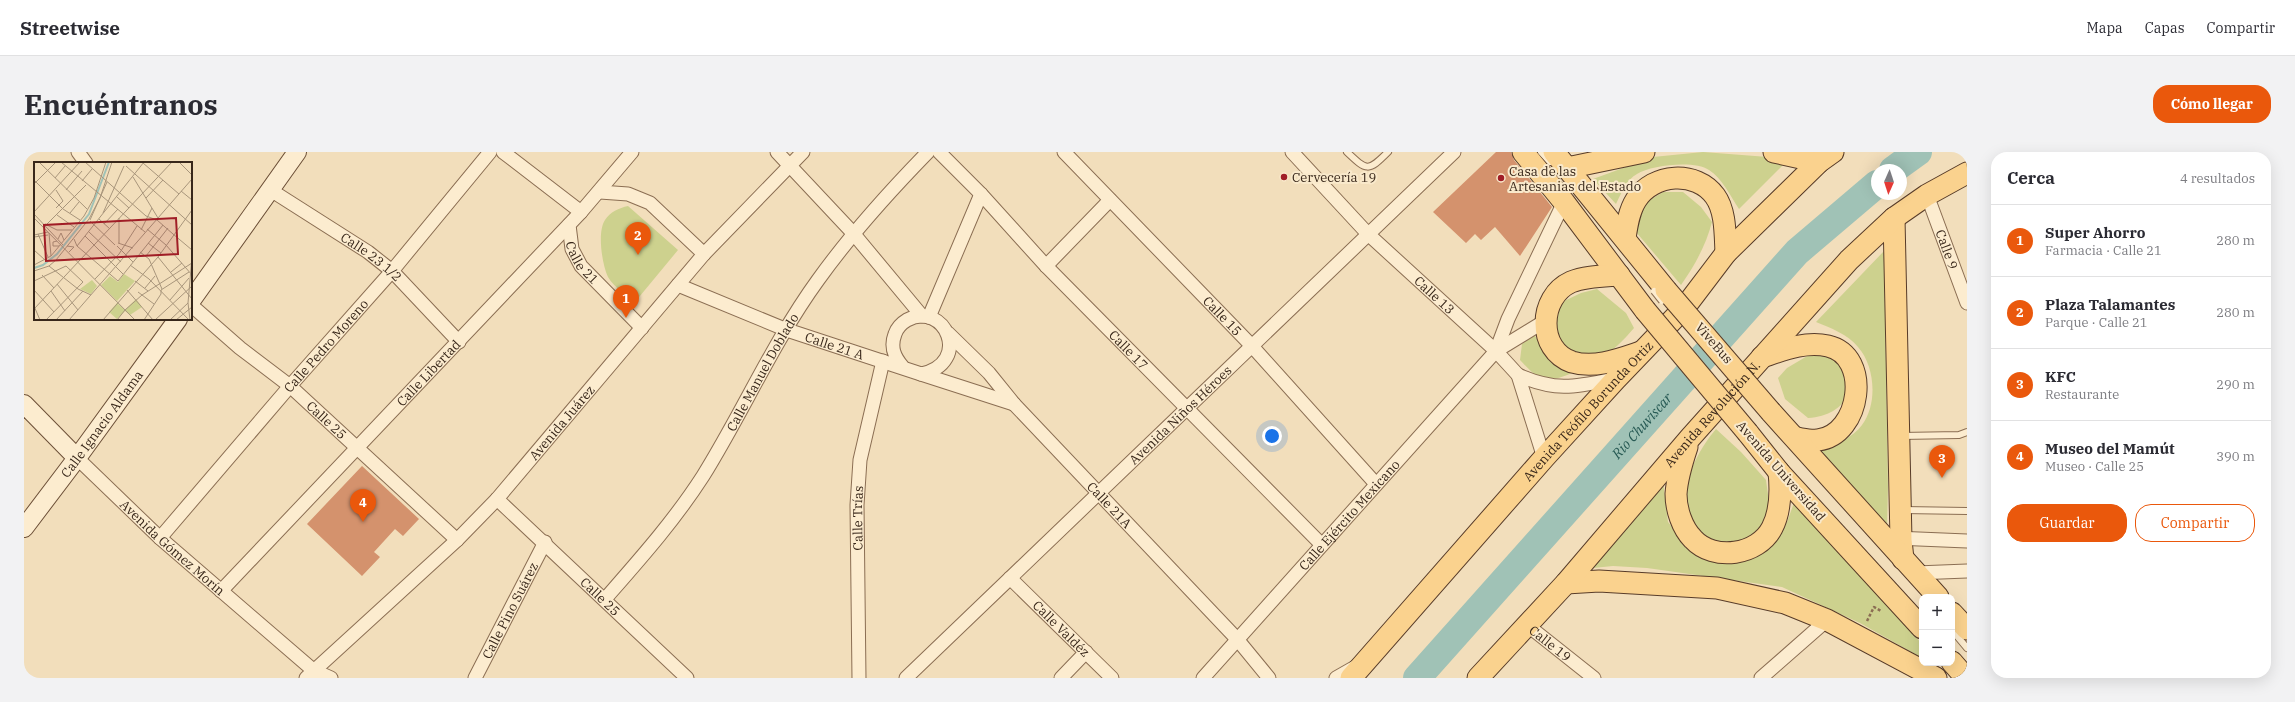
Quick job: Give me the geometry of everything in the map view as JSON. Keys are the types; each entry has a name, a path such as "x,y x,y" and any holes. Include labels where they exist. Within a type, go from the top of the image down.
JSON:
{"main road":[{"path":"192,300 269,189 297,152"},
{"name":"Avenida Universidad","path":"1523,152 1564,202 1644,310 1780,472 1919,625"},
{"path":"1559,163 1644,152"},
{"path":"1774,152 1826,157"},
{"name":"Avenida Teófilo Borunda Ortiz","path":"1351,678 1544,458 1616,379 1685,307 1726,253 1826,157"},
{"path":"1559,163 1625,238 1657,289 1901,552 1936,594"},
{"name":"Avenida Revolución N.","path":"1478,678 1526,624 1566,583 1689,438 1849,260 1894,218 1927,195 1967,172"},
{"path":"1625,238 1630,210 1636,199 1658,181 1672,178 1685,179 1695,181 1716,196 1722,211 1726,253"},
{"path":"1894,218 1901,552"},
{"path":"1619,275 1588,278 1570,282 1556,293 1550,302 1545,321 1546,335 1553,350 1562,357 1573,362 1594,364 1614,361 1644,351"},
{"name":"Calle Ignacio Aldama","path":"24,528 177,320"},
{"path":"1761,357 1792,347 1813,344 1829,346 1842,353 1852,365 1856,385 1856,405 1845,424 1834,434 1818,440 1796,438"},
{"name":"Avenida Gómez Morín","path":"24,404 77,458"},
{"path":"1689,438 1678,478 1676,495 1678,510 1684,525 1693,540 1706,548 1720,552 1736,552 1748,549 1764,539 1772,528 1779,508 1780,472"},
{"path":"1566,583 1599,581 1716,588 1785,603 1827,620 1936,678"},
{"path":"1955,665 1966,678"}],"street":[{"path":"78,152 85,162"},
{"name":"Calle Pedro Moreno","path":"160,538 290,386 392,271 490,152"},
{"path":"503,152 581,212"},
{"name":"Calle Libertad","path":"221,591 600,192 632,152"},
{"path":"778,152 853,233 925,317 943,326 948,333 950,344 948,356 942,365 932,372 921,374"},
{"name":"Avenida Juárez","path":"309,674 457,540 497,499 704,254 803,152"},
{"name":"Calle Manuel Doblado","path":"605,599 672,523 703,475 787,330 817,282 853,233 928,152"},
{"name":"Calle 17","path":"939,152 981,194 1046,266 1322,545"},
{"name":"Calle 15","path":"1064,152 1251,346 1376,484"},
{"name":"Calle 13","path":"1292,152 1368,234 1496,351 1518,375 1544,458"},
{"name":"Avenida Niños Héroes","path":"906,678 1454,152"},
{"name":"Calle 23 1/2","path":"269,189 368,252 392,271 459,342"},
{"path":"600,192 628,194 650,204 704,254"},
{"path":"925,317 981,194"},
{"name":"Calle 9","path":"1927,195 1967,303"},
{"path":"1046,266 1110,200"},
{"path":"1496,351 1511,313 1564,202"},
{"name":"Calle 21","path":"569,225 572,248 581,266 642,328"},
{"name":"Calle 21 A","path":"678,284 787,330 903,367"},
{"name":"Calle 25","path":"192,306 240,348 290,386 358,447 457,540"},
{"path":"925,317 912,318 903,323 895,335 893,350 896,360 903,367 1014,404"},
{"path":"1496,351 1545,321"},
{"name":"Calle 21A","path":"948,333 989,374 1014,404 1237,640 1269,678"},
{"name":"Calle Ejército Mexicano","path":"1203,678 1496,351"},
{"name":"Calle Trías","path":"859,678 857,505 860,460 883,361"},
{"path":"1518,375 1552,387 1569,387 1616,379"},
{"name":"Avenida Gómez Morín","path":"77,458 160,538 221,591 309,674 331,678"},
{"name":"Calle 25","path":"497,499 545,542 687,678"},
{"path":"1901,552 1967,541"},
{"name":"Calle Pino Suárez","path":"475,678 545,542"},
{"path":"1901,552 1967,571"},
{"name":"Calle Valdéz","path":"1010,578 1112,678"},
{"path":"1761,678 1827,620"},
{"name":"Calle 19","path":"1526,624 1594,678"},
{"path":"1061,678 1086,652"},
{"path":"1336,678 1369,659"}],"lane":[{"path":"1347,152 1361,166 1370,168 1373,167 1388,152"},
{"path":"1541,152 1559,163"},
{"name":"ViveBus","path":"1657,289 1680,320"},
{"name":"ViveBus","path":"1730,379 1741,390"},
{"path":"1899,436 1959,435 1967,432"},
{"path":"1901,510 1967,511"},
{"path":"1960,623 1967,648"}],"path":[{"path":"1859,638 1874,607 1881,611 1883,605"}],"green space":[{"path":"1703,152 1768,157 1784,164 1739,209 1714,173 1694,165 1684,164 1662,166 1637,174 1627,183 1616,204 1593,179 1653,157"},
{"path":"1663,192 1683,192 1701,207 1712,222 1700,255 1681,285 1636,232 1638,217 1642,207"},
{"path":"628,206 678,250 635,302 617,287 608,277 601,248 601,232 605,220 615,211"},
{"path":"1884,251 1888,487 1887,527 1820,450 1849,437 1862,425 1871,407 1872,385 1868,364 1864,355 1854,342 1833,329 1816,322"},
{"path":"1597,289 1626,313 1634,328 1624,340 1605,354 1590,358 1575,355 1562,349 1554,318 1560,303 1581,293"},
{"path":"1534,334 1551,362 1572,373 1556,379 1543,378 1532,372 1520,360 1522,344"},
{"path":"1809,355 1834,356 1842,367 1847,378 1848,388 1846,397 1841,405 1833,411 1822,416 1808,418 1785,399 1778,378 1787,368"},
{"path":"1716,429 1741,452 1766,480 1770,509 1760,533 1734,546 1710,539 1699,533 1691,525 1686,514 1684,502 1685,488 1695,461"},
{"path":"1663,481 1668,522 1684,541 1740,559 1771,548 1787,522 1795,500 1919,641 1919,656 1860,623 1782,587 1647,568 1613,566 1593,568"}],"building":[{"name":"Casa de las Artesanias del Estado","path":"1496,152 1511,152 1514,160 1552,207 1520,256 1495,227 1481,240 1475,234 1466,243 1433,212"},
{"path":"362,466 419,519 403,536 395,529 374,552 380,557 362,576 307,524"}],"waterway":[{"name":"Rio Chuviscar","path":"1901,164 1918,152"},
{"name":"Rio Chuviscar","path":"1417,678 1797,252 1871,189"}],"place":[{"name":"Cervecería 19","path":"1284,177"},
{"name":"Casa de las Artesanias del Estado","path":"1501,178"},
{"name":"Plaza Talamantes","path":"638,255"},
{"name":"Super Ahorro","path":"626,318"},
{"name":"KFC","path":"1942,478"},
{"name":"Museo del Mamút","path":"363,522"}]}
